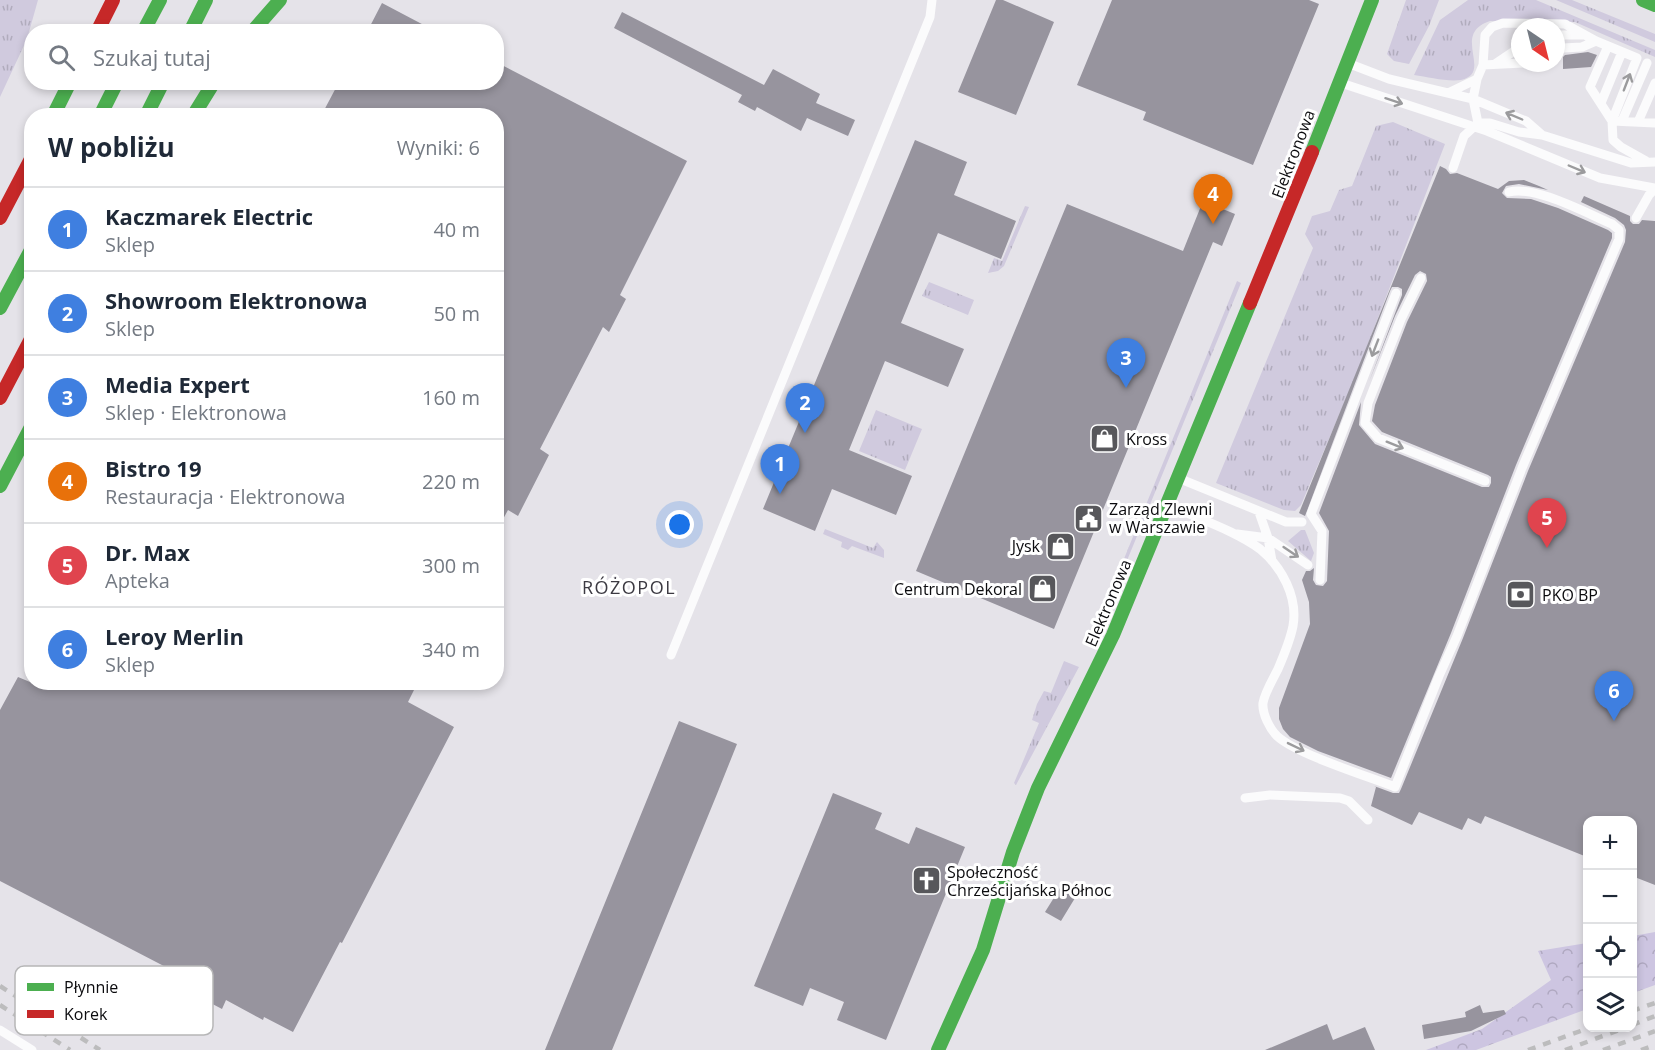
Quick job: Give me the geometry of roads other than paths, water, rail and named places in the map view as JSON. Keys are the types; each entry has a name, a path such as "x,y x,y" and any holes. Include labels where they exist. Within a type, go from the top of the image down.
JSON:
{"main road":[{"path":"101,24 113,0"},
{"path":"148,24 160,0"},
{"path":"193,24 206,0"},
{"path":"259,24 280,0"},
{"name":"Elektronowa","path":"938,1050 983,950 1013,852 1038,788 1113,635 1372,0"},
{"path":"1643,0 1655,5"},
{"path":"57,108 66,90"},
{"path":"104,108 113,90"},
{"path":"150,108 159,90"},
{"path":"196,108 205,90"},
{"path":"197,108 209,90"},
{"path":"0,218 24,172"},
{"path":"0,308 24,263"},
{"path":"0,398 24,352"},
{"path":"0,486 24,440"}],"lane":[{"path":"671,655 930,17 932,0"},
{"path":"1475,125 1473,99 1477,79 1483,65 1485,35 1492,27 1503,23 1565,24 1596,41 1651,64 1617,121"},
{"path":"1565,35 1586,35"},
{"path":"1565,48 1582,47 1596,41"},
{"path":"1608,46 1590,87 1617,121 1655,122"},
{"path":"1601,103 1622,52"},
{"path":"1494,64 1511,53"},
{"path":"1637,58 1613,140 1620,147 1651,162"},
{"path":"1347,63 1389,79 1473,99 1526,121 1542,135"},
{"path":"1483,65 1511,63"},
{"path":"1448,93 1477,79"},
{"path":"1339,82 1475,125 1600,178 1655,188"},
{"path":"1638,122 1655,83"},
{"path":"1453,168 1464,136 1475,125 1490,123 1519,132 1542,135 1631,163 1651,162"},
{"path":"1636,218 1655,188"},
{"path":"1167,504 1259,549 1272,561 1285,580 1293,606 1293,625 1287,647 1263,703 1266,719 1279,737 1311,754 1395,787 1522,468 1619,239 1619,230 1612,224 1533,192 1520,189 1509,192"},
{"path":"1421,278 1401,319 1368,402 1365,423 1378,438 1485,481"},
{"path":"1320,580 1322,531 1311,514 1396,293"},
{"path":"1177,478 1286,522 1302,522"},
{"path":"1259,512 1268,537 1272,561"},
{"path":"1232,534 1268,537 1308,565"},
{"path":"1245,798 1270,795 1340,798 1349,801 1368,820"},
{"path":"0,1029 32,1050"}],"railway":[{"path":"0,986 15,996"},
{"path":"1637,1009 1655,1003"},
{"path":"0,1005 15,1015"},
{"path":"1637,1023 1655,1016"},
{"path":"1528,1050 1583,1030"},
{"path":"1603,1050 1655,1031"},
{"path":"1565,1050 1614,1032"},
{"path":"47,1035 70,1050"},
{"path":"77,1035 100,1050"},
{"path":"1641,1050 1655,1045"}],"place":[{"name":"Bistro 19","path":"1213,224"},
{"name":"Media Expert","path":"1126,388"},
{"name":"Showroom Elektronowa","path":"805,433"},
{"name":"Kross","path":"1105,439"},
{"name":"Kaczmarek Electric","path":"780,494"},
{"name":"Zarząd Zlewni w Warszawie","path":"1088,518"},
{"name":"Jysk","path":"1061,546"},
{"name":"Dr. Max","path":"1547,548"},
{"name":"Centrum Dekoral","path":"1043,589"},
{"name":"PKO BP","path":"1521,595"},
{"name":"Leroy Merlin","path":"1614,721"},
{"name":"Społeczność Chrześcijańska Północ","path":"926,881"}],"district":[{"name":"RÓŻOPOL","path":"629,587"}]}
